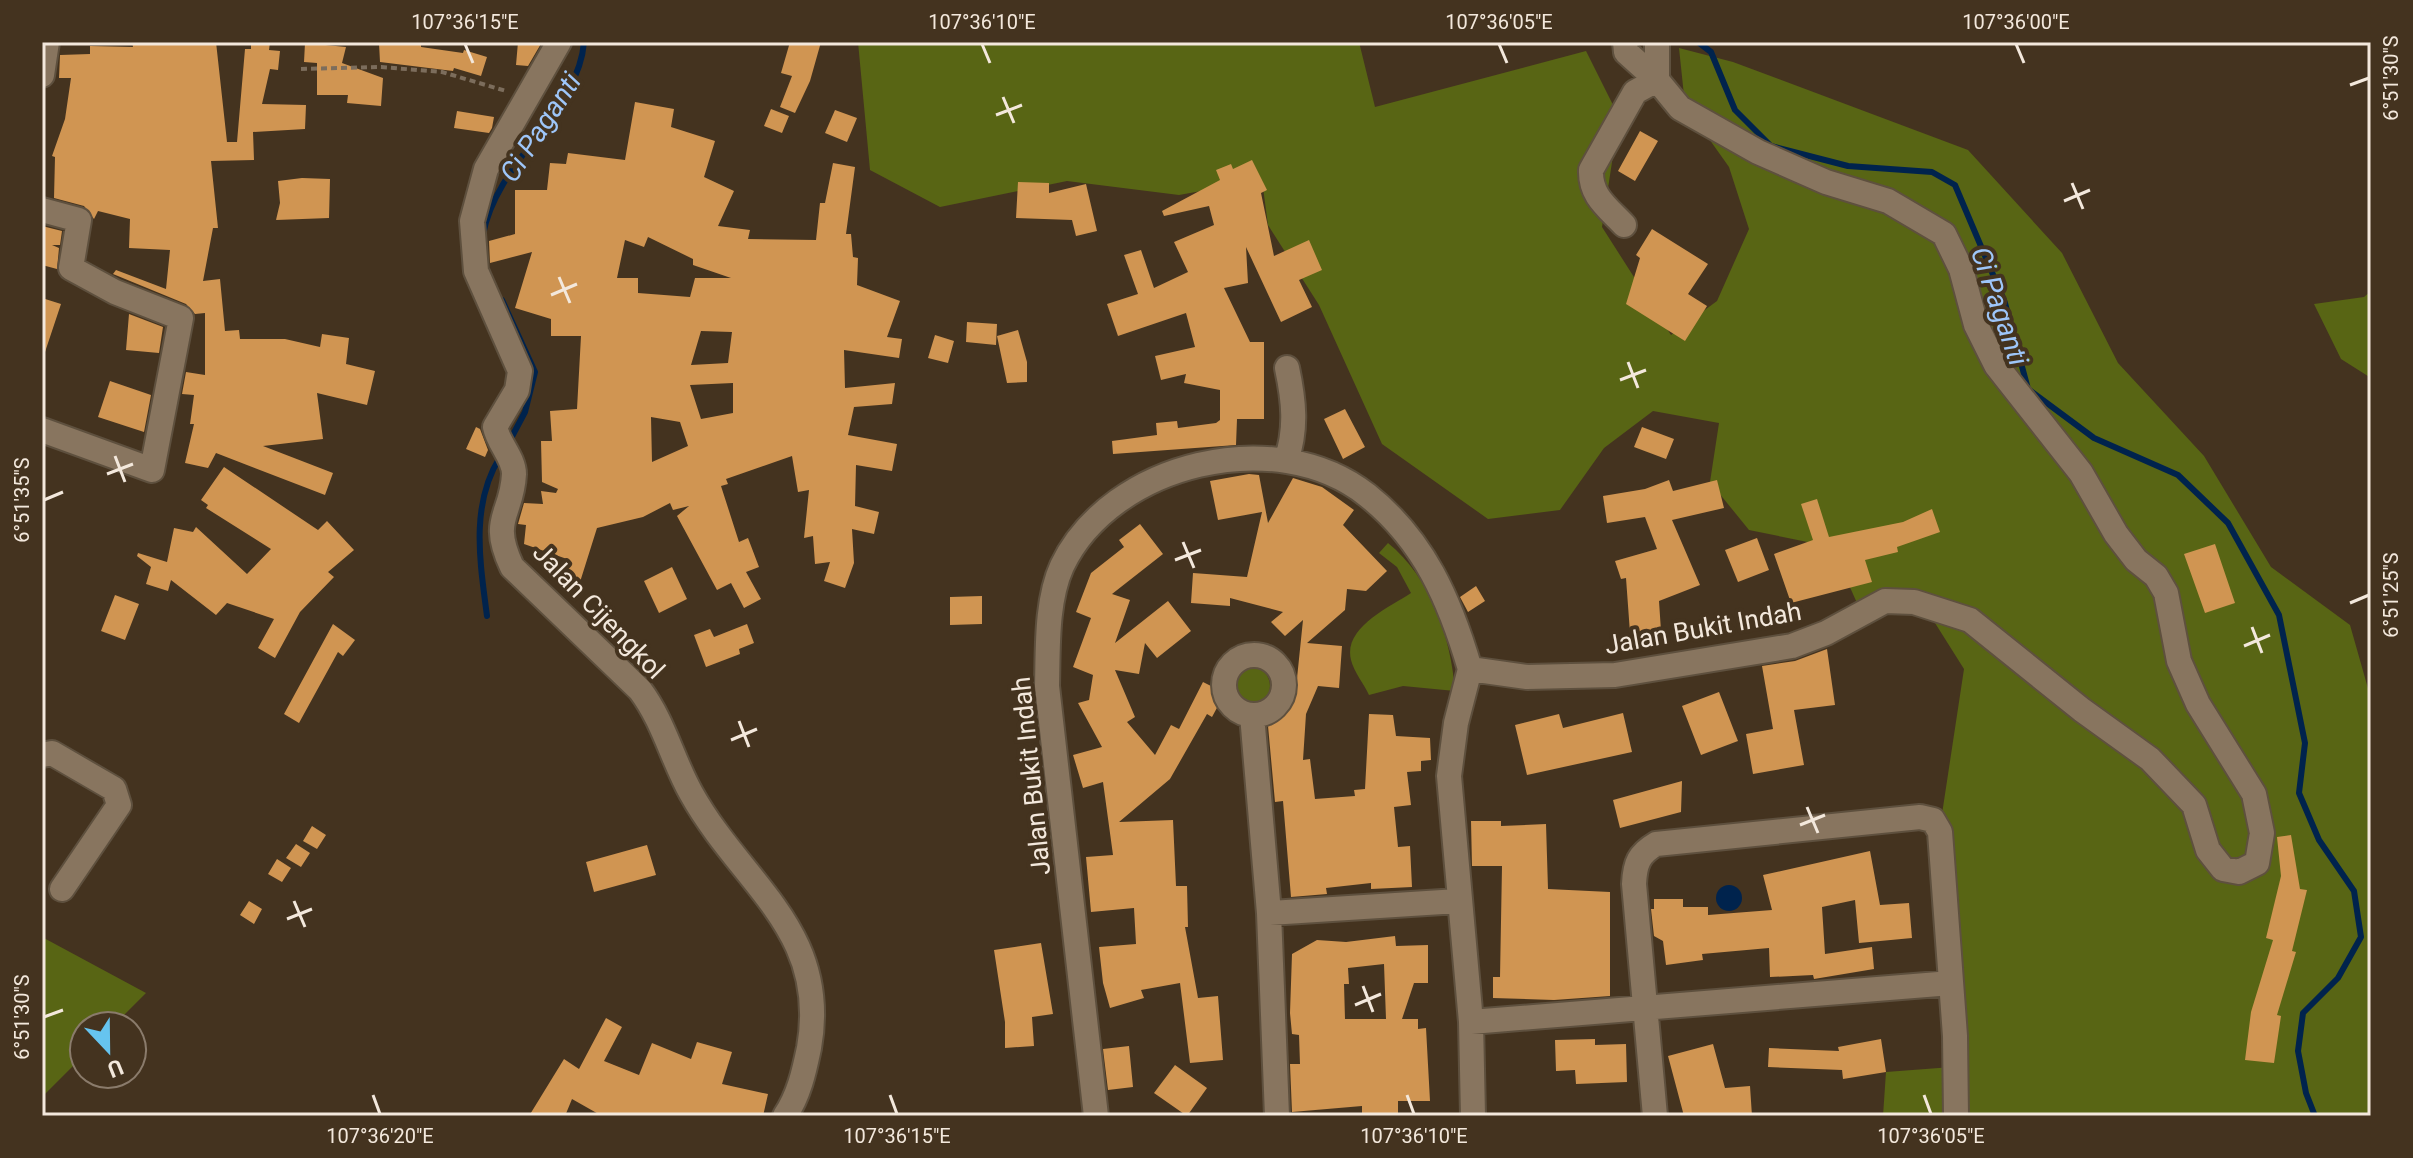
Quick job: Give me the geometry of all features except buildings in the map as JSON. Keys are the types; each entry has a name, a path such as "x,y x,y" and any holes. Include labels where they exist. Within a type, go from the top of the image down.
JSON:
{"street":[{"path":"42,75 47,42"},
{"name":"Jalan Cijengkol","path":"559,42 486,169 472,221 476,271 520,371 517,390 495,427 512,467 501,533 512,567 640,690 654,709 691,793 727,849 784,919 807,964 814,1018 803,1077 785,1116"},
{"path":"1657,42 1657,80"},
{"path":"1621,45 1657,80"},
{"path":"1624,225 1596,196 1590,184 1591,170 1635,92 1657,80"},
{"name":"Jalan Bukit Indah","path":"1096,1116 1047,686 1049,630 1061,569 1092,523 1117,500 1156,479 1192,467 1243,459 1286,461 1348,482 1366,494 1406,532 1422,553 1454,614 1470,669 1527,677 1615,675 1792,646 1826,633 1885,601 1914,602 1970,620 2176,783 2194,805 2208,850 2223,869 2239,872 2257,863 2262,833 2254,794 2198,704 2173,636 2166,593 2156,576 2136,560 2116,534 2081,473 2011,390 1976,325 1961,269 1944,234 1888,201 1826,182 1758,152 1680,108 1657,80"},
{"path":"42,210 79,220 71,268 115,292 181,318 152,470 42,430"},
{"path":"1286,461 1293,440 1294,399 1287,368"},
{"path":"1470,669 1456,723 1449,776 1471,1022 1473,1116"},
{"path":"1252,715 1269,913 1277,1116"},
{"path":"42,755 52,753 114,789 119,805 62,889"},
{"path":"1655,1116 1634,884 1635,866 1642,852 1656,844 1920,817 1933,820 1940,832 1951,983 1956,1116"},
{"path":"1269,913 1458,901"},
{"path":"1471,1022 1951,983"}],"path":[{"path":"301,69 381,67 442,72 528,98"}],"green space":[{"path":"858,42 1359,42 1375,107 1586,51 1619,117 1602,227 1671,335 1717,301 1749,229 1729,167 1685,105 1679,48 1733,62 1968,150 2062,253 2118,363 2204,456 2271,567 2350,625 2371,699 2371,1116 1883,1116 1886,1072 1952,1067 1942,814 1964,669 1918,596 1857,603 1832,547 1749,530 1710,482 1719,423 1653,411 1604,448 1560,510 1488,519 1382,444 1319,305 1268,225 1262,180 1179,195 1067,181 940,207 870,170"},
{"path":"2371,291 2371,378 2341,359 2314,304 2364,297"},
{"path":"1388,543 1416,573 1436,610 1449,650 1455,691 1403,686 1369,695 1354,669 1350,649 1360,629 1411,593 1397,567 1379,553"},
{"path":"1250,666 1264,672 1270,686 1264,700 1250,706 1236,700 1230,686 1236,672"},
{"path":"42,937 146,993 129,1010 68,1010 68,1071 42,1097"}],"water":[{"path":"1729,885 1738,889 1742,898 1738,907 1729,911 1720,907 1716,898 1720,889"}],"waterway":[{"name":"Ci Paganti","path":"483,235 491,208 504,183 568,91 579,67 584,42"},
{"name":"Ci Paganti","path":"1698,42 1711,52 1735,110 1771,146 1848,166 1932,172 1955,185 2005,303 2028,389 2094,438 2178,475 2228,523 2279,615 2305,743 2299,793 2319,840 2354,891 2361,937 2338,978 2303,1013 2298,1051 2306,1093 2315,1116"},
{"name":"Ci Paganti","path":"502,300 535,372 525,412 508,444"},
{"name":"Ci Paganti","path":"487,616 480,555 481,514 484,494 500,457"}]}
